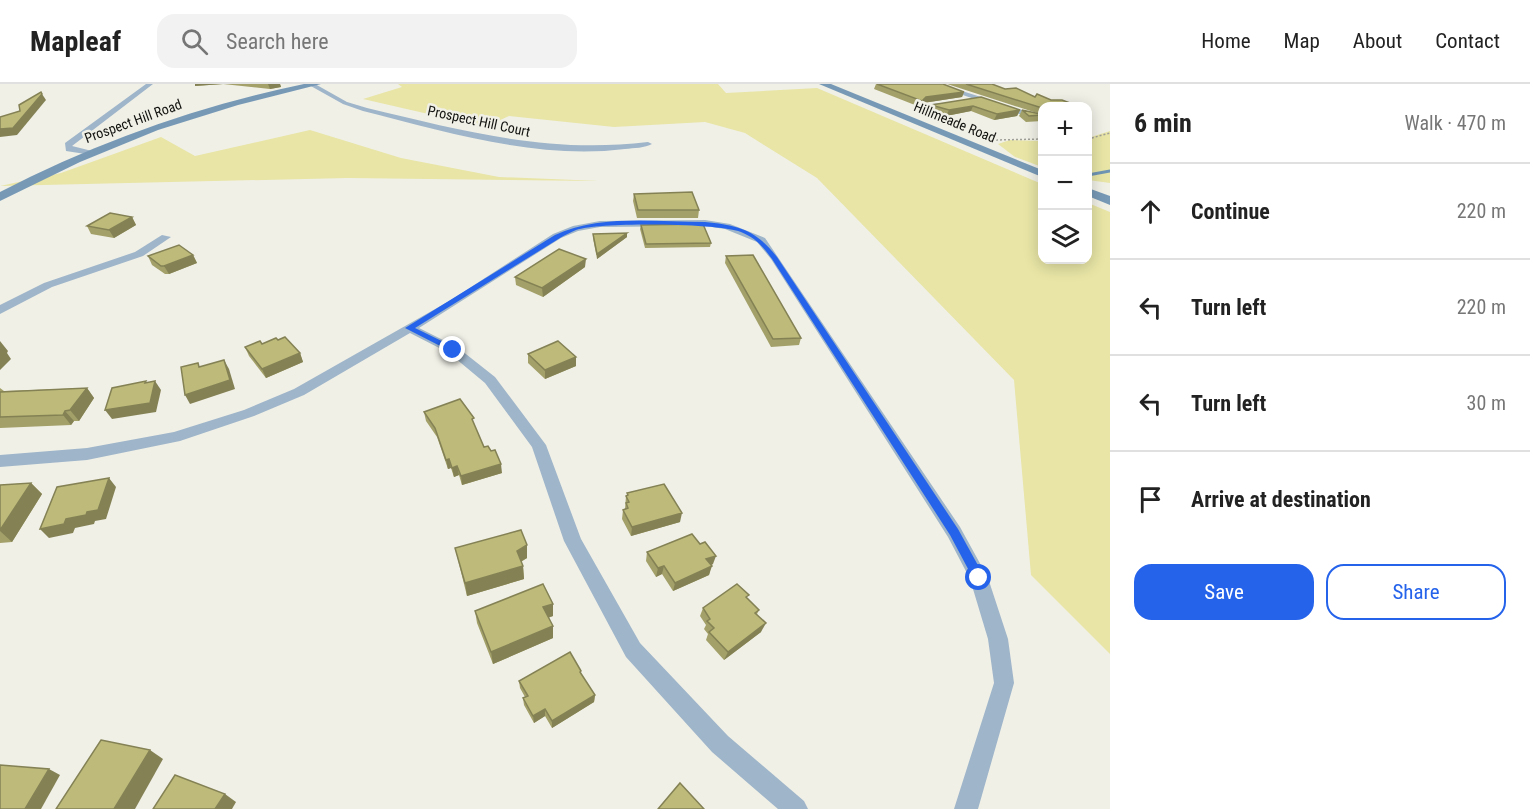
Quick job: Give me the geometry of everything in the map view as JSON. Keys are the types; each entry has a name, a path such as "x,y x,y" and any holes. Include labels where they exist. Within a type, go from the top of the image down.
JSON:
{"street":[{"path":"90,153 72,151 68,146 150,84"},
{"name":"Hillmeade Road","path":"823,84 1038,172"},
{"path":"934,84 1037,116"},
{"name":"Prospect Hill Road","path":"0,197 90,153 213,109 315,85"},
{"name":"Prospect Hill Court","path":"315,85 345,103 365,110 529,146 576,149 648,144"},
{"path":"1092,194 1110,201"},
{"path":"0,461 87,454 175,437 228,420 299,392 557,237 576,228 600,224 727,226 761,240 954,532 979,578 998,639 1004,683 966,809"},
{"path":"0,310 48,285 139,254 166,237"},
{"path":"409,328 453,350 490,380 539,445 573,541 633,650 720,744 796,809"}],"lane":[{"path":"967,100 977,99"},
{"path":"924,107 945,104"}],"path":[{"path":"1092,138 1110,133"}],"shaded area":[{"path":"398,84 718,84 726,93 817,88 1038,182 1038,264 1092,264 1092,205 1110,212 1110,654 1031,575 1014,380 817,178 745,133 705,122 614,127 509,116 485,127 363,99 402,87"},
{"path":"310,130 401,158 499,177 600,181 348,178 0,186 61,173 161,137 195,156"},
{"path":"1110,131 1110,183 1092,181 1092,137"},
{"path":"1010,140 1038,141 1038,166 1015,157 998,144"}],"building":[{"path":"877,84 943,84 964,92 926,97 922,101"},
{"path":"966,84 992,84 1005,89 1016,88 1035,97 1037,94 1051,100 1067,102 1038,102 1038,107"},
{"path":"41,92 42,94 13,128 0,129 0,117 20,111 19,105"},
{"path":"981,97 1020,110 997,114 973,106 949,110 931,105"},
{"path":"1022,110 1038,114 1038,115 1029,116"},
{"path":"692,192 699,210 638,210 634,194"},
{"path":"110,213 132,217 109,230 87,226"},
{"path":"703,224 711,243 646,244 641,225"},
{"path":"627,233 597,254 593,234"},
{"path":"179,245 193,255 164,266 148,256"},
{"path":"559,249 586,259 542,288 515,277"},
{"path":"753,255 801,338 773,339 726,256"},
{"path":"285,337 300,353 262,369 245,347 260,341 262,344"},
{"path":"558,341 576,357 545,370 528,354"},
{"path":"224,360 230,380 185,395 181,367 198,363 199,367"},
{"path":"146,381 145,383 155,381 150,403 105,410 112,388"},
{"path":"87,388 70,410 65,411 63,415 0,417 0,392"},
{"path":"460,399 474,418 472,419 484,447 488,446 491,451 495,450 501,464 461,476 457,466 452,468 449,459 446,460 435,428 424,412"},
{"path":"109,478 98,510 66,519 64,524 40,529 57,487"},
{"path":"31,483 0,530 0,485"},
{"path":"664,484 682,513 632,527 623,510 628,508 627,493"},
{"path":"521,530 527,545 517,551 523,566 465,583 455,548"},
{"path":"692,534 700,544 705,542 716,556 706,559 712,566 675,583 664,566 658,568 647,552"},
{"path":"543,584 553,604 543,607 553,626 491,652 475,611"},
{"path":"737,584 749,595 746,597 759,610 755,613 766,623 728,652 709,632 714,628 707,621 710,619 703,608"},
{"path":"570,652 595,695 552,721 545,709 533,716 523,698 528,696 519,681"},
{"path":"101,740 150,750 114,809 56,809"},
{"path":"0,765 49,769 25,809 0,809"},
{"path":"175,775 225,794 215,809 153,809"},
{"path":"680,783 704,809 658,809"}],"waterway":[{"path":"1092,174 1110,171"}],"route":[{"path":"453,350 409,328 455,302 557,237 576,228 600,224 705,224 727,226 745,231 761,240 775,258 954,532 979,578"}]}
